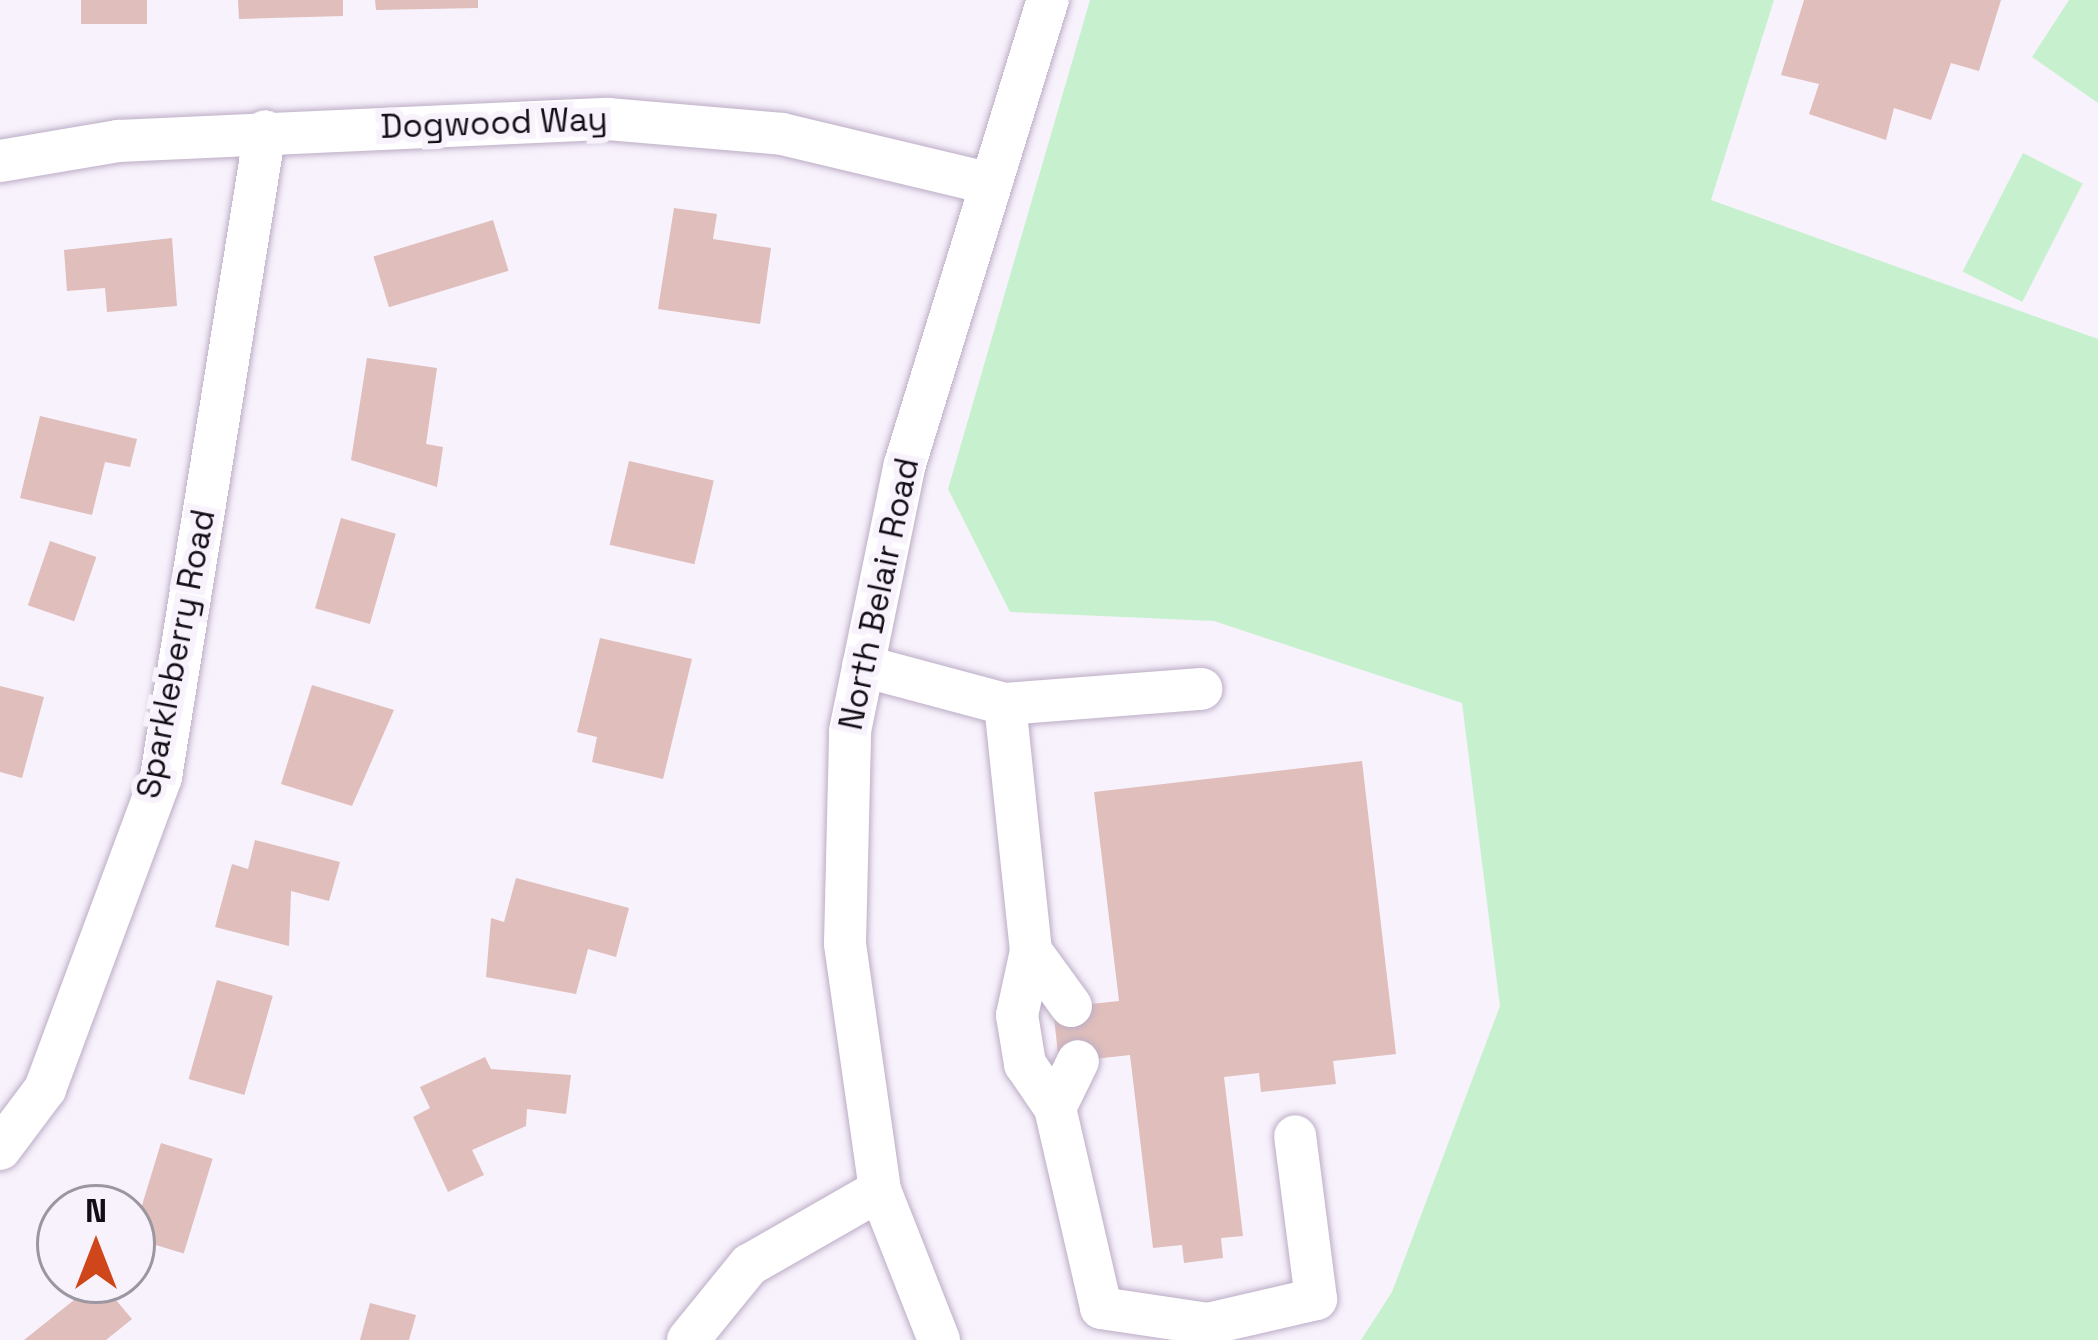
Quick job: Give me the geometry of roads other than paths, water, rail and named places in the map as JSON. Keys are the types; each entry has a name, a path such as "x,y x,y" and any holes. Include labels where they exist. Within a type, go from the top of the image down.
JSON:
{"street":[{"name":"North Belair Road","path":"939,1340 880,1190 844,943 850,731 984,182 1048,0"},
{"name":"Dogwood Way","path":"0,161 265,130 608,119 782,134 984,182"},
{"name":"Sparkleberry Road","path":"0,1149 45,1089 161,777 265,130"},
{"path":"863,666 1005,704 1201,689"},
{"path":"1005,704 1031,951 1020,1031 1025,1064 1055,1108 1101,1308 1208,1324 1316,1299"},
{"path":"1031,951 1072,1006"},
{"path":"1055,1108 1078,1061"},
{"path":"1295,1136 1316,1299 1304,1340"},
{"path":"688,1340 749,1265 880,1190"}]}
